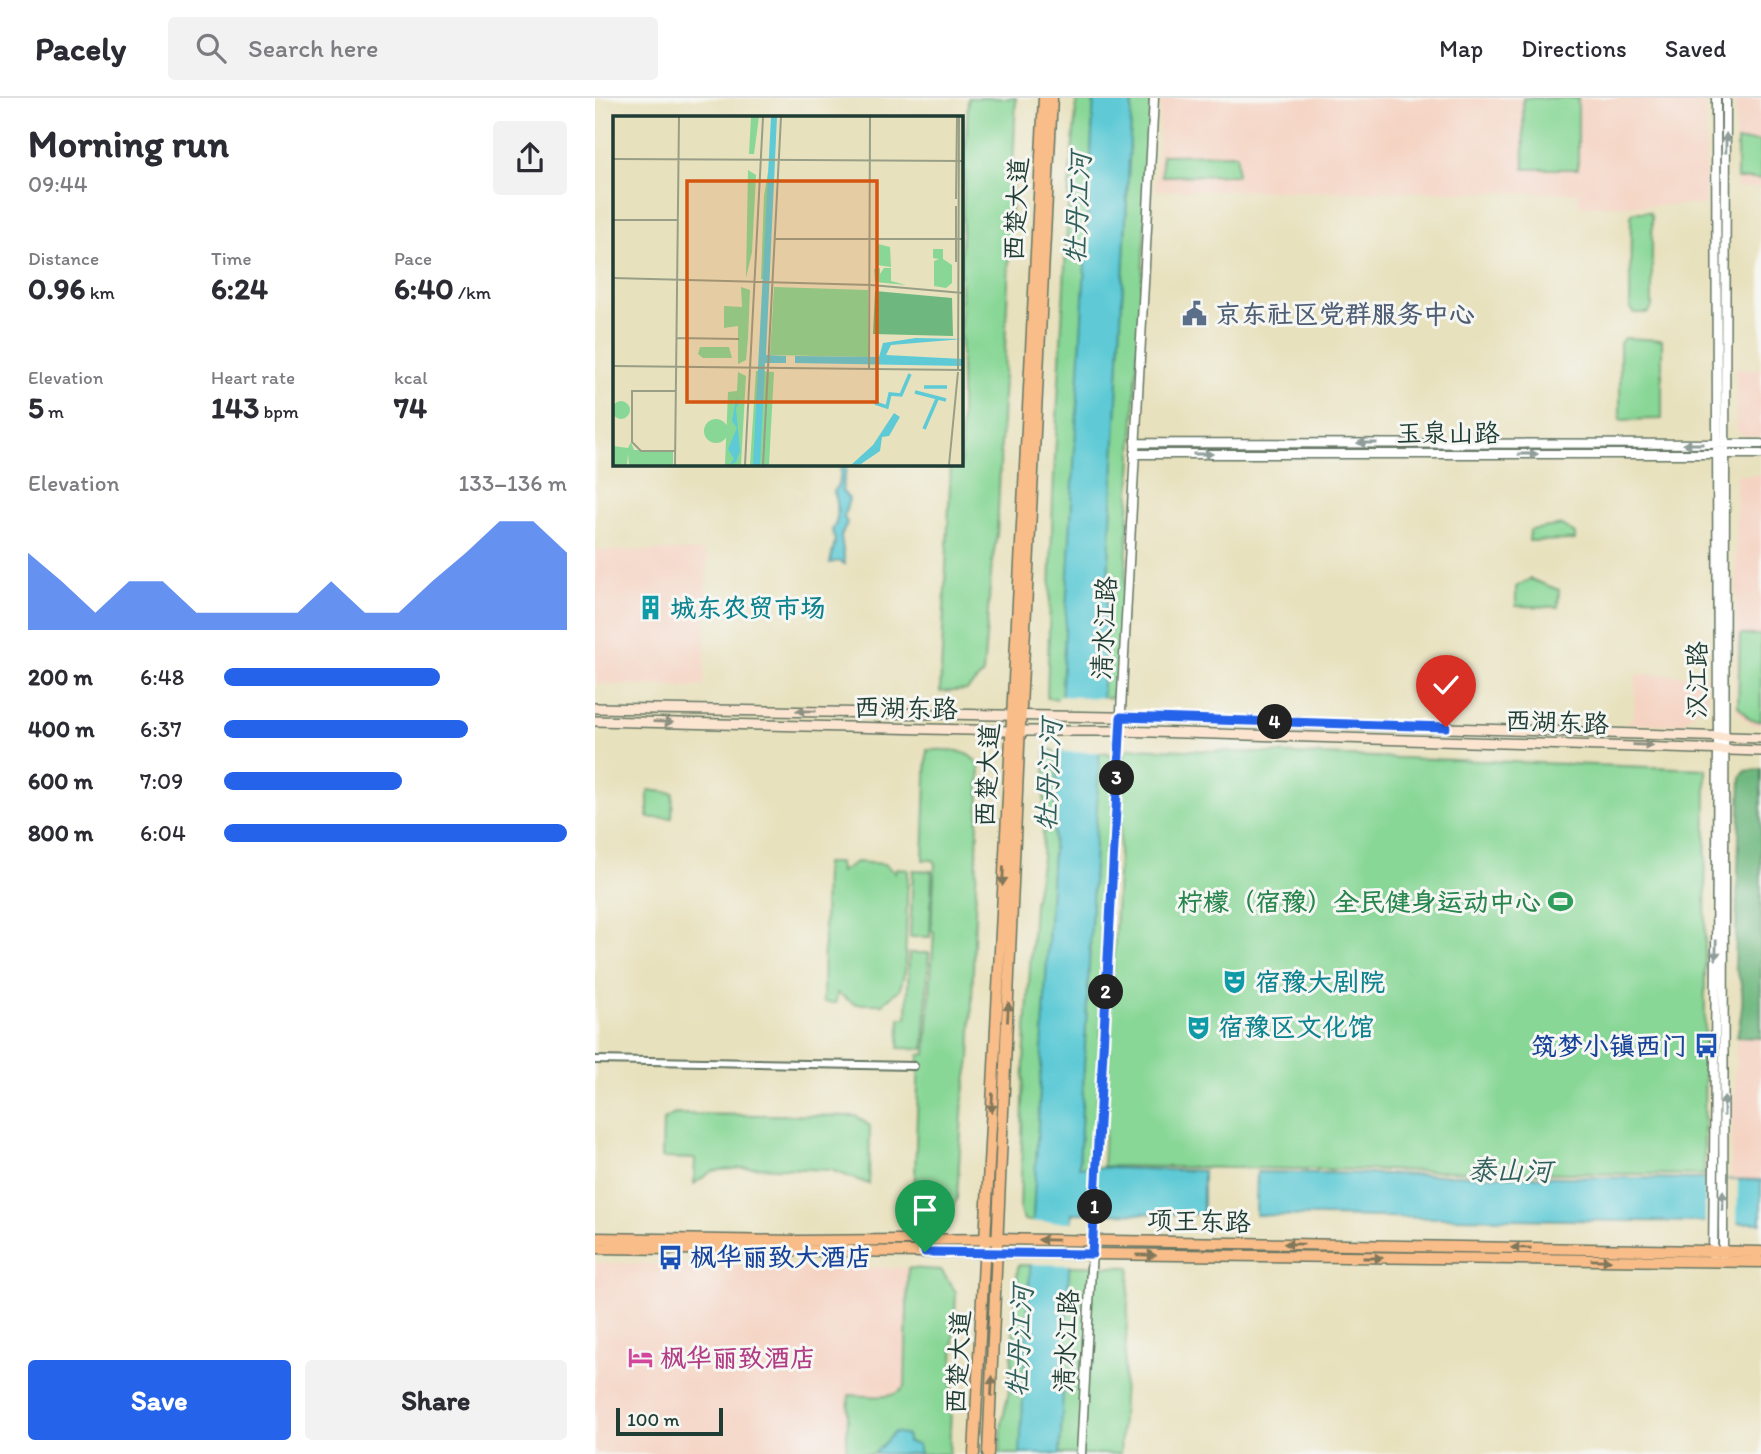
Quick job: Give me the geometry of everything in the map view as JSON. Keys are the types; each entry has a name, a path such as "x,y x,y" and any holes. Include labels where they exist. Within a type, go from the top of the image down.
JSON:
{"main road":[{"name":"西楚大道","path":"1016,714 1044,98"},
{"name":"西楚大道","path":"974,1454 1052,98"},
{"name":"西湖东路","path":"595,707 1016,714 1761,738"},
{"name":"西湖东路","path":"595,722 1120,731 1722,747 1761,751"},
{"name":"西楚大道","path":"988,1454 998,1254 1015,731"},
{"name":"项王东路","path":"595,1238 1079,1240 1718,1257 1761,1262"},
{"name":"项王东路","path":"595,1248 998,1254 1718,1257 1761,1252"}],"street":[{"name":"清水江路","path":"1081,1454 1154,98"},
{"name":"汉江路","path":"1716,98 1722,444"},
{"name":"汉江路","path":"1718,1257 1723,1228 1724,1174 1722,444 1726,98"},
{"name":"玉泉山路","path":"1135,443 1761,444"},
{"name":"玉泉山路","path":"1134,454 1761,454"},
{"name":"汉江路","path":"1718,1257 1713,1228 1713,1175 1722,747"},
{"path":"595,1060 914,1066"}],"shaded area":[{"path":"1161,98 1706,98 1705,205 1578,206 1578,193 1156,190"},
{"path":"1735,98 1761,98 1761,187 1736,187"},
{"path":"1736,369 1761,369 1761,437 1746,437 1736,429"},
{"path":"1736,475 1761,475 1761,725 1752,725 1741,717 1736,708"},
{"name":"城东农贸市场","path":"595,550 701,551 707,556 704,687 595,684"},
{"path":"1636,674 1707,676 1707,700 1682,724 1627,724 1634,715"},
{"path":"1737,1037 1761,1038 1761,1180 1730,1180"},
{"path":"595,1263 908,1268 905,1386 899,1394 891,1396 849,1395 846,1454 595,1454"}],"green space":[{"path":"968,98 1016,98 997,535 992,562 983,674 967,690 940,692 951,466 963,466 963,210"},
{"path":"1077,98 1094,98 1062,699 1047,698 1053,496 1069,189"},
{"path":"1132,98 1152,98 1119,691 1111,698 1102,698"},
{"path":"1523,98 1578,98 1578,169 1524,169"},
{"path":"1737,141 1761,141 1761,179 1737,179"},
{"path":"1237,154 1237,175 1162,176 1162,155"},
{"path":"1634,212 1649,212 1652,217 1652,307 1648,313 1634,313 1630,307 1631,216"},
{"path":"1624,338 1662,340 1662,419 1620,420 1620,343"},
{"path":"1562,525 1575,534 1575,540 1529,541 1530,530"},
{"path":"1530,579 1559,590 1558,607 1516,606 1516,587"},
{"path":"1740,635 1761,635 1761,721 1750,720 1738,706"},
{"path":"1129,748 1706,769 1704,1175 1103,1166 1124,755"},
{"path":"927,750 963,753 980,766 970,1060 963,1099 957,1199 943,1216 930,1220 907,1221 907,1204 914,1204 919,1055 926,1054 934,932 931,929 935,864 933,860 923,860"},
{"path":"1046,750 1059,751 1033,1222 1024,1220 1020,1211 1024,1063 1034,904 1042,858"},
{"path":"1099,752 1108,753 1116,761 1094,1168 1079,1168"},
{"path":"1761,769 1761,1038 1737,1037 1742,1001 1741,984 1735,967 1741,776 1746,771"},
{"path":"648,790 673,793 672,818 648,818"},
{"path":"856,862 885,864 895,873 896,868 908,869 905,971 900,989 882,1004 855,1004 837,993 836,1003 823,1002 825,863 839,863 840,872"},
{"path":"913,870 932,871 930,937 910,937"},
{"path":"909,953 929,953 924,1049 899,1048 900,1018 907,1018"},
{"path":"675,1114 856,1116 870,1126 869,1184 831,1170 753,1167 712,1171 694,1184 695,1159 662,1158 663,1120"},
{"path":"1018,1265 1130,1267 1120,1454 1000,1454 1002,1423 1010,1386"},
{"path":"908,1268 941,1270 956,1292 949,1454 846,1454 849,1395 887,1396 905,1386"}],"water":[{"path":"1094,98 1132,98 1079,1167 1203,1171 1203,1214 1072,1213 1060,1454 1020,1454"},
{"path":"841,466 847,466 842,491 849,499 844,517 847,523 841,536 845,564 839,561 830,563 835,541 832,530 837,512 834,492 840,480"},
{"path":"1257,1172 1761,1180 1761,1223 1256,1215"},
{"path":"894,1432 907,1435 907,1442 918,1445 920,1454 874,1454"}],"pier":[{"path":"1058,696 1105,698 1103,752 1055,752"},
{"path":"1705,1179 1738,1180 1737,1225 1705,1225"},
{"path":"1029,1222 1075,1222 1073,1265 1027,1264"}],"place":[{"name":"京东社区党群服务中心","path":"1195,314"},
{"name":"城东农贸市场","path":"650,608"},
{"name":"柠檬（宿豫）全民健身运动中心","path":"1561,902"},
{"name":"宿豫大剧院","path":"1235,982"},
{"name":"宿豫区文化馆","path":"1198,1027"},
{"name":"筑梦小镇西门","path":"1707,1046"},
{"name":"枫华丽致大酒店","path":"670,1257"},
{"name":"枫华丽致酒店","path":"640,1358"}],"route":[{"path":"925,1252 1092,1254 1121,717 1446,727"}],"water label":[{"name":"牡丹江河","path":"1077,208"},
{"name":"牡丹江河","path":"1048,775"},
{"name":"泰山河","path":"1510,1170"},
{"name":"牡丹江河","path":"1019,1341"}]}
